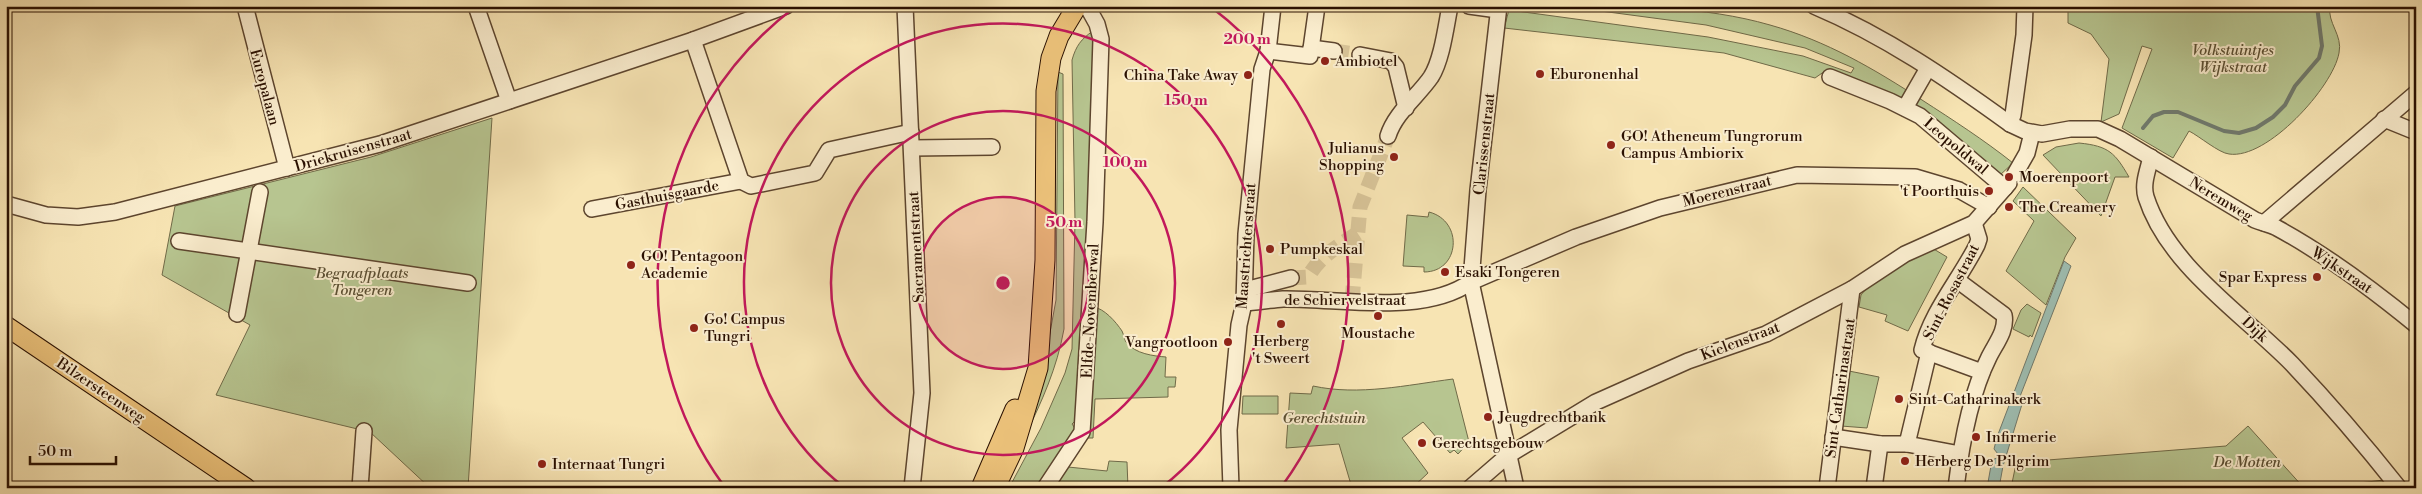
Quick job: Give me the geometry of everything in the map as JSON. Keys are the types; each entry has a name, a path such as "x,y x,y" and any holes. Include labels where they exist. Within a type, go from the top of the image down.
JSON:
{"main road":[{"path":"995,488 1014,448 1026,414 1038,368 1045,260 1046,91 1051,58 1058,36 1077,6"},
{"name":"Bilzersteenweg","path":"6,326 246,488"},
{"path":"981,488 1015,409 1025,372 1039,335"}],"street":[{"name":"Europalaan","path":"245,6 287,168"},
{"path":"476,6 509,101"},
{"name":"Driekruisenstraat","path":"6,204 46,215 78,217 115,212 380,144 693,40 786,6"},
{"name":"Sacramentstraat","path":"905,6 922,393 912,488"},
{"name":"Elfde-Novemberwal","path":"1045,488 1082,432 1095,222 1100,39 1097,24 1087,6"},
{"name":"Maastrichterstraat","path":"1231,488 1229,430 1239,325 1245,296 1247,215 1262,69 1268,51 1273,6"},
{"path":"1268,51 1310,56 1317,6"},
{"path":"1388,136 1406,108 1432,75 1444,36 1450,6"},
{"path":"1469,6 1498,8"},
{"path":"1814,6 1875,35 1928,68 2010,124 2032,133 2027,153 2009,181"},
{"path":"2010,124 2013,115 2024,35 2025,6"},
{"name":"Clarissenstraat","path":"1498,8 1478,190 1471,282 1507,456 1516,488"},
{"name":"Gasthuisgaarde","path":"693,40 741,181"},
{"path":"1311,48 1334,51"},
{"path":"1360,55 1391,61 1396,67 1406,108"},
{"path":"1905,108 1928,68"},
{"name":"Leopoldwal","path":"1830,77 1905,108 2009,181"},
{"name":"Neremweg","path":"2032,133 2051,134 2070,129 2098,129 2151,157 2264,223 2416,93"},
{"path":"2384,119 2416,132"},
{"name":"Gasthuisgaarde","path":"592,209 741,181 751,186 815,173 828,150 911,132"},
{"path":"912,148 992,147"},
{"name":"Dijk","path":"2151,157 2144,184 2145,195 2167,238 2183,262 2291,364 2325,400 2399,488"},
{"name":"Moerenstraat","path":"1471,282 1576,237 1660,208 1797,175 1916,177 1960,190 1989,207"},
{"name":"Kielenstraat","path":"1470,488 1507,456 1596,402 1688,361 1766,334 1852,289 1904,254 1974,223 2009,181"},
{"path":"237,314 260,192"},
{"name":"Sint-Rosastraat","path":"1907,444 1929,352 1922,350 1925,339 1977,244 1978,239 1974,223"},
{"name":"Wijkstraat","path":"2264,223 2277,227 2347,271 2416,324"},
{"path":"179,241 468,283"},
{"path":"1245,296 1287,279 1283,299"},
{"path":"1956,488 1960,454 1982,372 2006,324 2004,315 1957,280"},
{"name":"de Schiervelstraat","path":"1245,296 1385,302 1421,299 1458,290 1471,282"},
{"name":"Sint-Catharinastraat","path":"1827,488 1852,289"},
{"path":"1929,352 1982,372"},
{"path":"360,488 364,431"},
{"path":"1833,437 1880,444 1907,444 1960,454"},
{"path":"1874,488 1880,444"}],"green space":[{"path":"1563,6 1668,8 1720,14 1770,25 1791,32 1849,57 1886,77 1968,130 2013,163 1999,176 1938,121 1902,99 1825,71 1815,78 1724,53 1504,28 1509,10 1708,37 1803,56 1851,73 1854,68 1805,48 1706,25"},
{"name":"Volkstuintjes Wijkstraat","path":"2068,6 2330,6 2331,18 2340,47 2334,67 2325,84 2312,101 2279,134 2261,146 2244,153 2229,154 2220,151 2189,131 2173,158 2122,128 2152,49 2142,46 2119,114 2101,122 2109,59 2091,34 2068,23"},
{"path":"1093,31 1094,195 1089,202 1076,420 1072,424 1077,431 1037,488 1009,488 1041,428 1065,373 1072,349 1075,221 1072,60 1080,43"},
{"path":"1058,72 1063,74 1064,329 1048,384 1025,436 1040,387 1056,300"},
{"name":"Begraafplaats Tongeren","path":"492,118 468,488 430,488 370,432 216,395 250,325 162,275 175,206 371,157"},
{"path":"2079,143 2098,146 2110,152 2120,162 2129,177 2115,177 2101,216 2043,155 2056,147"},
{"path":"2023,187 2076,238 2065,257 2046,305 2006,271 2034,221 2013,201"},
{"path":"1429,212 1440,217 1448,225 1453,245 1451,255 1445,264 1436,270 1424,272 1424,267 1403,266 1407,215 1428,217"},
{"path":"1932,248 1947,257 1908,331 1885,321 1887,315 1859,307 1861,295 1865,290 1899,264"},
{"path":"2027,304 2041,313 2032,337 2013,329 2021,310"},
{"path":"1093,307 1101,310 1113,320 1122,331 1126,342 1134,349 1145,354 1166,357 1165,377 1176,377 1175,387 1168,387 1168,397 1095,399 1093,438 1088,438 1084,442"},
{"path":"1849,371 1879,377 1867,428 1841,426"},
{"name":"Gerechtstuin","path":"1453,379 1469,442 1458,454 1454,450 1450,453 1423,422 1402,438 1428,473 1412,488 1352,488 1339,444 1286,448 1290,393 1311,394 1313,386 1330,389 1365,390"},
{"path":"1243,396 1278,396 1278,414 1242,414"},
{"name":"De Motten","path":"2248,426 2304,488 2011,488 2017,459 2035,461 2226,446"},
{"path":"1109,461 1127,462 1128,488 1053,488 1068,467 1107,471"},
{"name":"De Motten","path":"2384,480 2390,488 2318,488"}],"shaded area":[{"path":"2064,261 2071,266 2019,399 2023,401 2003,466 1999,488 1987,488 1992,460 1997,458 1998,454 1994,449 1997,437"}],"waterway":[{"path":"2143,128 2153,116 2164,112 2178,112 2224,131 2239,133 2256,128 2273,117 2285,105 2295,86 2319,58 2322,46 2317,6"}],"tunnel":[{"path":"1334,51 1360,55"},
{"path":"1352,301 1360,207 1388,136"},
{"path":"1291,278 1308,277 1324,257 1358,233"}],"place":[{"name":"Ambiotel","path":"1325,61"},
{"name":"Eburonenhal","path":"1540,74"},
{"name":"China Take Away","path":"1248,75"},
{"name":"GO! Atheneum Tungrorum Campus Ambiorix","path":"1611,145"},
{"name":"Julianus Shopping","path":"1394,157"},
{"name":"Moerenpoort","path":"2009,177"},
{"name":"'t Poorthuis","path":"1989,191"},
{"name":"The Creamery","path":"2009,207"},
{"name":"Pumpkeskal","path":"1270,249"},
{"name":"GO! Pentagoon Academie","path":"631,265"},
{"name":"Esaki Tongeren","path":"1445,272"},
{"name":"Spar Express","path":"2317,277"},
{"name":"Moustache","path":"1378,316"},
{"name":"Herberg 't Sweert","path":"1281,324"},
{"name":"Go! Campus Tungri","path":"694,328"},
{"name":"Vangrootloon","path":"1228,342"},
{"name":"Sint-Catharinakerk","path":"1899,399"},
{"name":"Jeugdrechtbank","path":"1488,417"},
{"name":"Infirmerie","path":"1976,437"},
{"name":"Gerechtsgebouw","path":"1422,443"},
{"name":"Herberg De Pilgrim","path":"1905,461"},
{"name":"Internaat Tungri","path":"542,464"}]}
